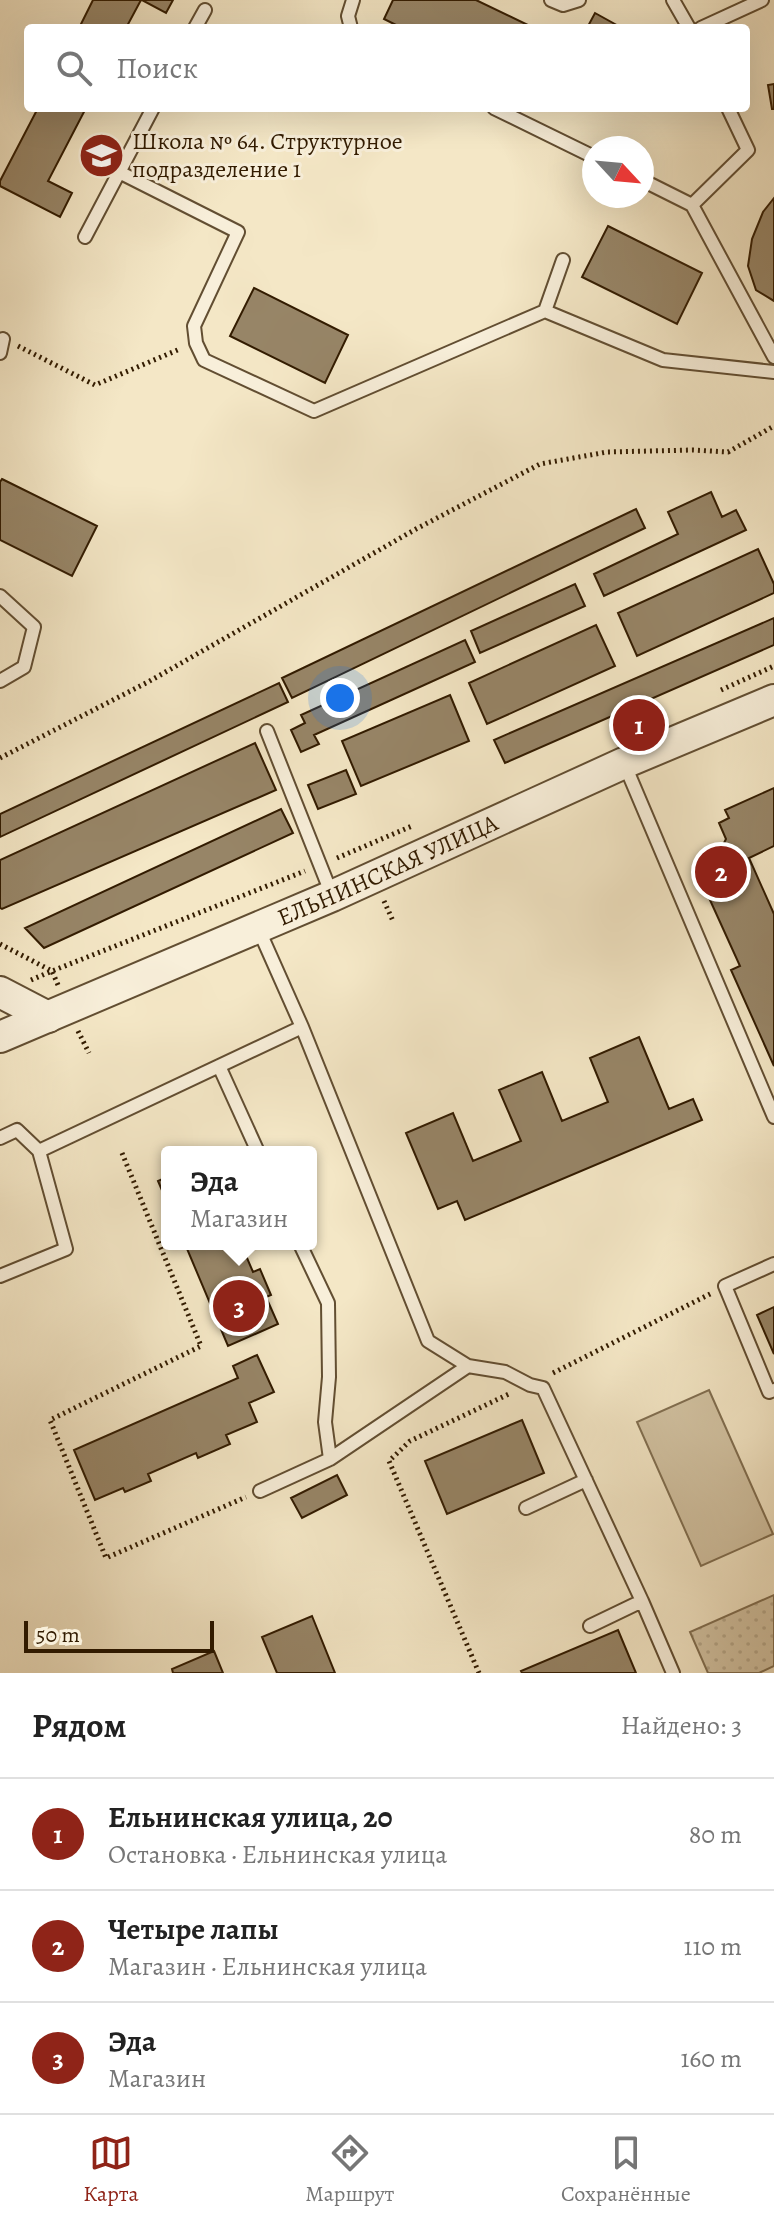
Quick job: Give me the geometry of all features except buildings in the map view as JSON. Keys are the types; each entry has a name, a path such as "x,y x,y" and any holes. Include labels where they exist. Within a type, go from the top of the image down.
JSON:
{"street":[{"name":"ЕЛЬНИНСКАЯ УЛИЦА","path":"0,1037 332,896 624,763 774,700"},
{"path":"0,992 48,1017"}],"lane":[{"path":"350,24 348,16 353,0"},
{"path":"551,0 563,5 579,0"},
{"path":"673,0 687,24"},
{"path":"710,24 762,0"},
{"path":"197,24 205,10"},
{"path":"85,237 151,112"},
{"path":"502,112 582,151"},
{"path":"692,205 748,150 730,112"},
{"path":"119,172 238,232 194,326 196,343 204,360 314,411 545,311 663,360 774,372"},
{"path":"654,186 692,205 774,357"},
{"path":"545,311 563,260"},
{"path":"0,353 3,339"},
{"path":"0,596 34,627 24,667 0,681"},
{"path":"267,731 332,896"},
{"path":"624,763 774,1117"},
{"path":"258,928 302,1027 428,1341 468,1366 505,1372 543,1388 673,1673"},
{"path":"39,1151 302,1027"},
{"path":"219,1066 255,1146"},
{"path":"0,1138 17,1130 39,1151 66,1249 0,1276"},
{"path":"303,1250 328,1303 329,1377 325,1422 330,1459"},
{"path":"774,1264 725,1286 769,1392 774,1390"},
{"path":"260,1491 330,1459 468,1366"},
{"path":"526,1508 586,1480"},
{"path":"590,1626 642,1601"}],"path":[{"path":"3,339 95,385 196,343"},
{"path":"0,758 148,682 416,529 540,464 607,452 728,452 774,426"},
{"path":"717,691 774,666"},
{"path":"0,944 52,971 418,824"},
{"path":"122,1153 161,1248"},
{"path":"162,1250 201,1346 50,1420 106,1558 260,1491"},
{"path":"479,1673 389,1461 410,1441 530,1385 725,1286"}],"shaded area":[{"path":"709,1390 773,1534 701,1566 637,1422"},
{"path":"774,1595 774,1666 759,1673 708,1673 690,1632"}],"place":[{"name":"Школа № 64. Структурное подразделение 1","path":"101,155"},
{"name":"Ельнинская улица, 20","path":"639,725"},
{"name":"Четыре лапы","path":"721,872"},
{"name":"Эда","path":"239,1306"}]}
